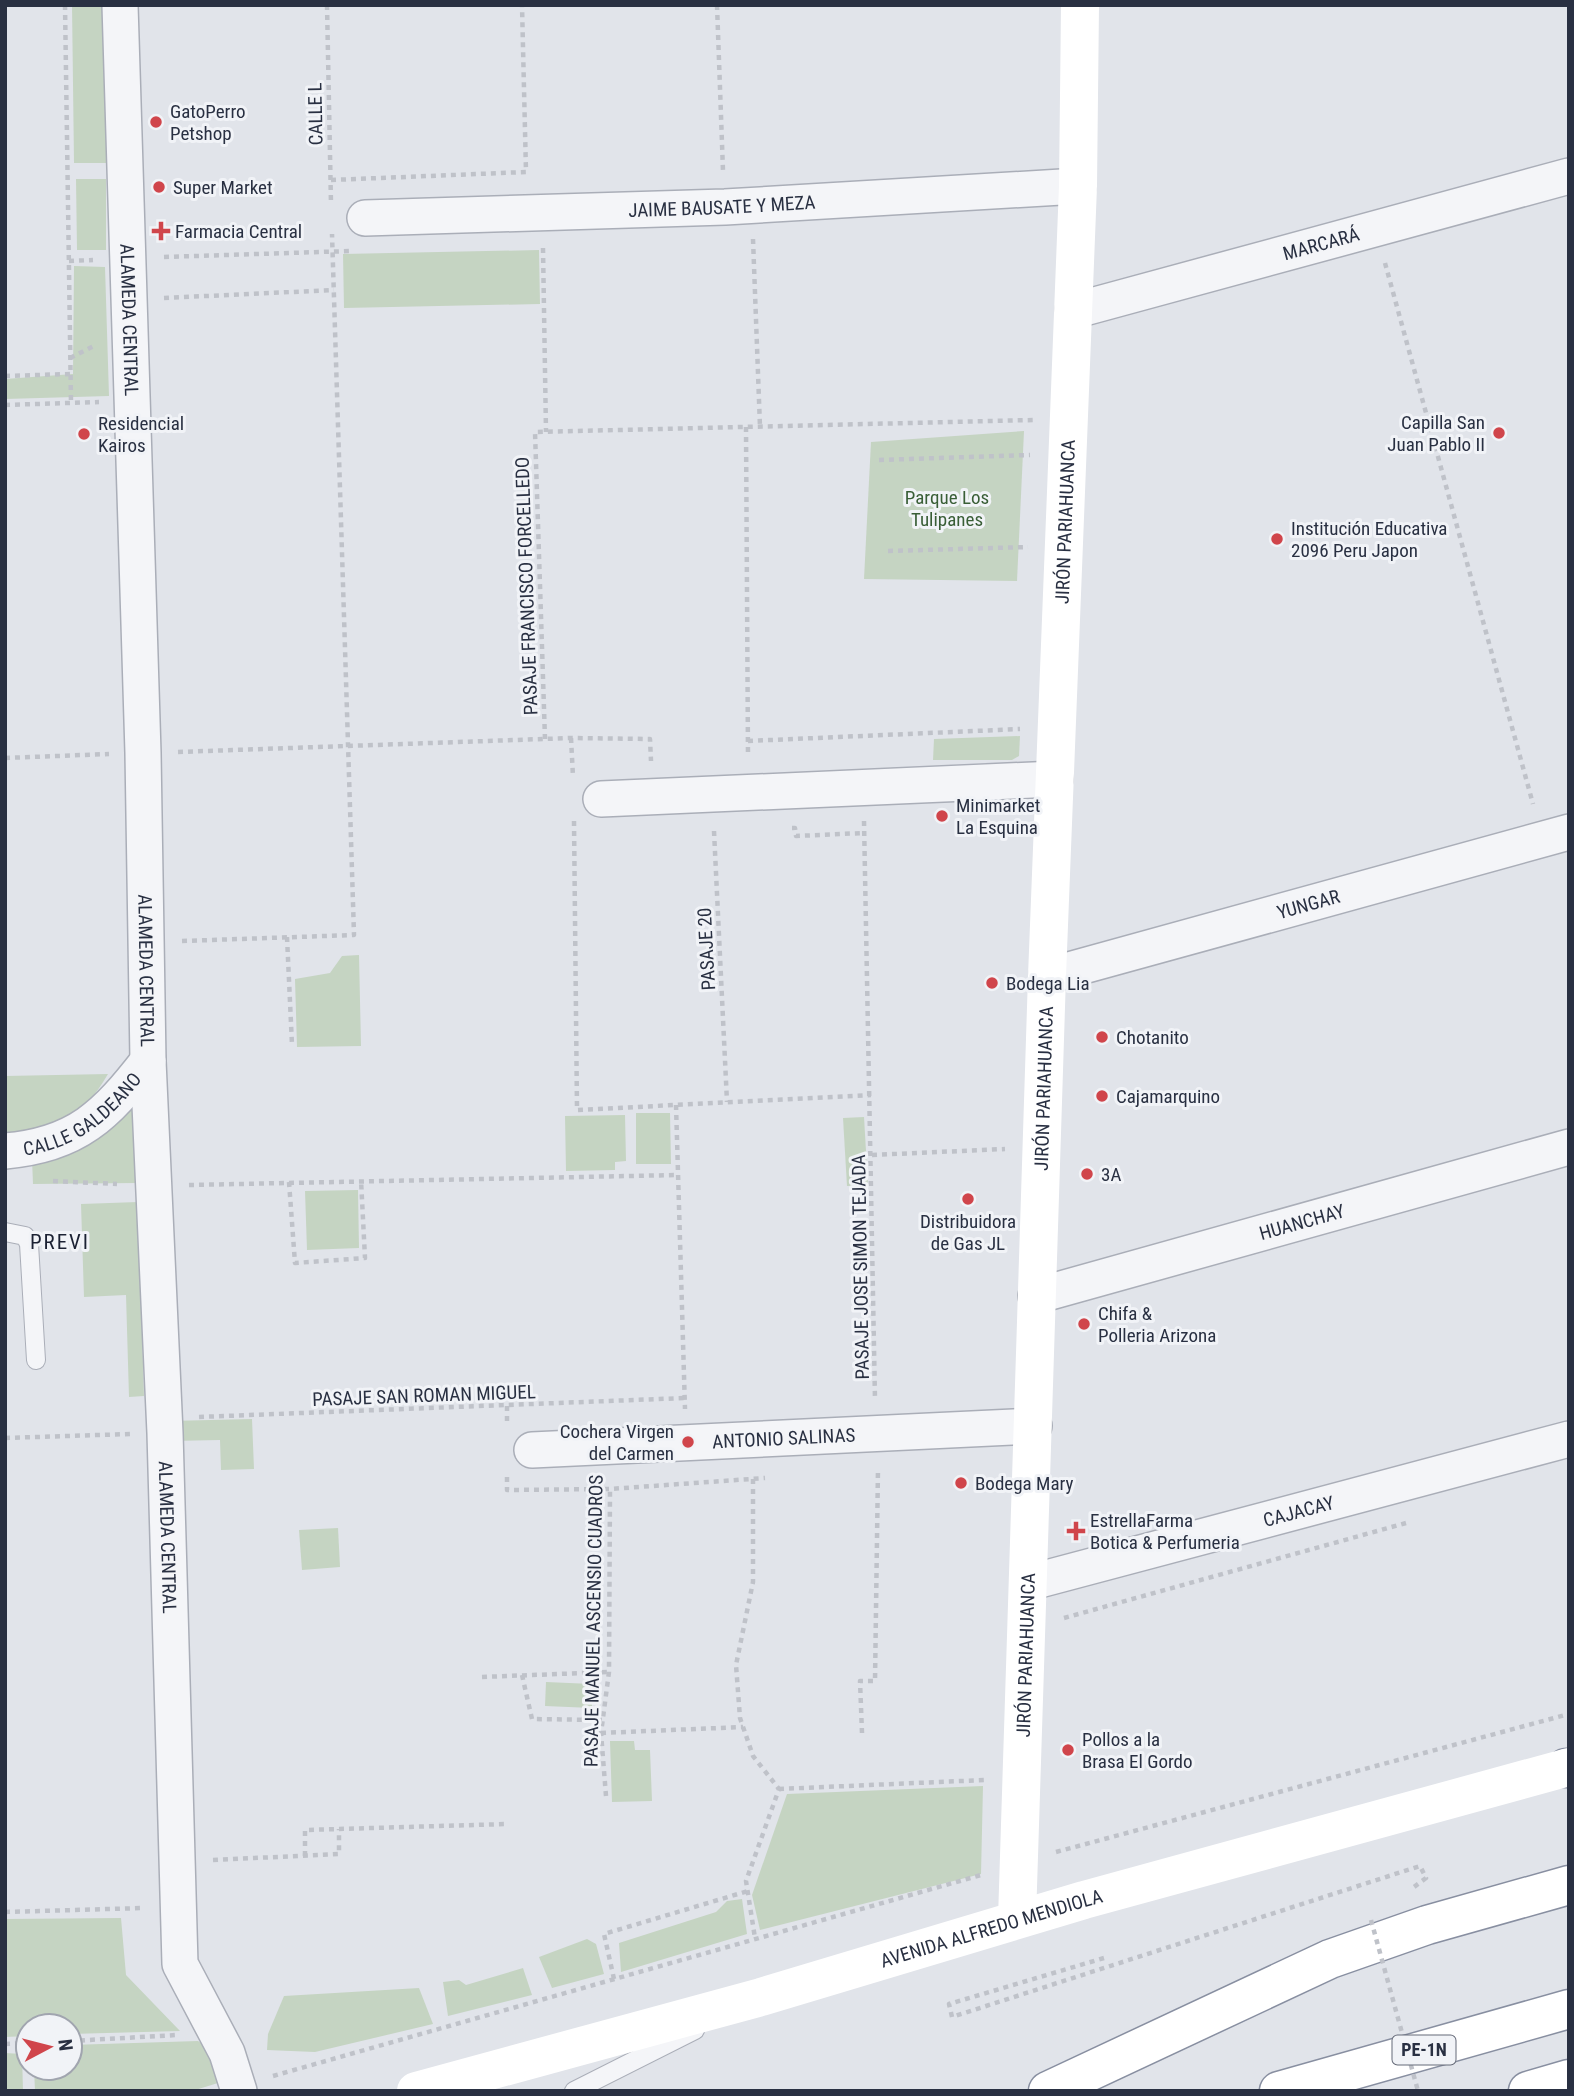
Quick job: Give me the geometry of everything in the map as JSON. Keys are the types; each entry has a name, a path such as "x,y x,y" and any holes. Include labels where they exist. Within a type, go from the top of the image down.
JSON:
{"main road":[{"name":"JIRÓN PARIAHUANCA","path":"1017,1919 1047,976 1078,187 1080,5"},
{"name":"AVENIDA ALFREDO MENDIOLA","path":"416,2091 761,1997 1017,1919 1568,1768"},
{"path":"1048,2091 1330,1959 1427,1925 1569,1885"},
{"name":"PE-1N","path":"1279,2091 1569,2009"},
{"path":"1528,2091 1569,2079"}],"street":[{"name":"ALAMEDA CENTRAL","path":"120,5 143,753 148,1061 165,1426 180,1964 227,2053 238,2089"},
{"name":"MARCARÁ","path":"1073,311 1569,176"},
{"name":"JAIME BAUSATE Y MEZA","path":"353,230 1078,187"},
{"path":"583,800 1055,779"},
{"name":"YUNGAR","path":"1047,976 1569,832"},
{"name":"CALLE GALDEANO","path":"5,1152 35,1149 78,1133 104,1114 148,1061"},
{"name":"HUANCHAY","path":"1036,1296 1569,1147"},
{"name":"ANTONIO SALINAS","path":"532,1450 1034,1426"},
{"name":"CAJACAY","path":"1028,1583 1569,1438"}],"lane":[{"path":"5,1232 25,1236 29,1244 36,1360"},
{"path":"574,2091 761,1997"}],"path":[{"path":"65,5 71,403"},
{"name":"CALLE L","path":"327,5 331,208"},
{"path":"331,180 526,172 522,5"},
{"path":"717,5 760,427"},
{"path":"1378,228 1387,273 1532,798"},
{"path":"69,261 333,252 353,230"},
{"path":"146,942 354,935 333,252 353,230"},
{"path":"542,245 546,432 1036,420"},
{"path":"128,300 334,290"},
{"path":"5,376 70,374"},
{"path":"5,405 131,401"},
{"path":"746,427 748,766"},
{"name":"PASAJE FRANCISCO FORCELLEDO","path":"545,738 535,432 546,432"},
{"path":"879,460 1035,455"},
{"path":"888,551 1032,547"},
{"path":"748,741 1026,729"},
{"path":"5,758 545,738 650,739 652,767"},
{"path":"571,738 583,800 577,1110 871,1095"},
{"name":"PASAJE JOSE SIMON TEJADA","path":"862,1733 860,1681 875,1681 876,1432 864,787"},
{"name":"PASAJE 20","path":"712,793 727,1102"},
{"path":"785,828 795,828 796,835 864,832"},
{"path":"714,830 726,829"},
{"path":"287,937 292,1045"},
{"path":"676,1105 685,1419"},
{"path":"872,1155 1012,1149"},
{"path":"46,1181 154,1186 678,1175"},
{"path":"289,1182 295,1263 365,1258 361,1180"},
{"name":"PASAJE SAN ROMAN MIGUEL","path":"5,1438 165,1426 685,1398"},
{"name":"PASAJE MANUEL ASCENSIO CUADROS","path":"606,1796 601,1733 609,1672 610,1446"},
{"path":"753,1479 753,1582 736,1665 743,1727 753,1756 779,1789"},
{"path":"1056,1620 1407,1523"},
{"path":"482,1677 609,1672"},
{"path":"522,1675 532,1719 602,1720"},
{"path":"1055,1853 1569,1714"},
{"path":"601,1733 743,1727"},
{"path":"779,1789 989,1780"},
{"path":"755,1938 746,1881 779,1789"},
{"path":"305,1856 305,1830 507,1825"},
{"path":"177,1861 339,1854 339,1829"},
{"path":"1104,1958 949,2004 952,2017 1420,1866 1426,1878 1404,1895"},
{"path":"238,2089 755,1938 986,1874"},
{"path":"614,1979 604,1934 748,1891"},
{"path":"5,1912 178,1907"},
{"path":"1382,1912 1371,1920 1418,2091"},
{"path":"84,2039 217,2033"}],"green space":[{"path":"72,5 107,5 109,163 74,163"},
{"path":"76,179 106,179 106,250 77,250"},
{"path":"539,250 540,304 344,308 343,254"},
{"path":"74,266 105,267 109,396 5,399 5,379 73,374"},
{"name":"Parque Los Tulipanes","path":"1024,431 1017,581 864,579 871,442"},
{"path":"1020,736 1019,756 1012,760 933,760 934,739"},
{"path":"359,955 361,1046 297,1047 295,979 330,973 342,956"},
{"path":"108,1074 98,1090 77,1112 52,1125 5,1138 5,1076"},
{"path":"135,1102 137,1183 33,1184 32,1159"},
{"path":"636,1113 670,1113 671,1164 636,1164"},
{"path":"625,1115 626,1161 615,1162 615,1170 566,1171 565,1116"},
{"path":"864,1117 868,1185 847,1186 843,1118"},
{"path":"358,1190 359,1248 307,1250 305,1191"},
{"path":"138,1202 144,1396 129,1397 126,1295 84,1297 81,1204"},
{"path":"252,1419 254,1469 221,1470 220,1440 170,1441 169,1421"},
{"path":"338,1528 340,1567 302,1570 299,1530"},
{"path":"546,1682 592,1684 592,1708 545,1706"},
{"path":"610,1741 634,1741 635,1750 650,1750 652,1801 612,1802"},
{"path":"983,1786 981,1874 760,1930 752,1895 787,1794"},
{"path":"742,1899 747,1934 621,1972 619,1943 716,1912 727,1901"},
{"path":"121,1918 126,1975 180,2031 84,2034 84,2012 14,2012 14,2037 5,2037 5,1919"},
{"path":"587,1939 596,1944 604,1974 552,1988 539,1957"},
{"path":"523,1968 532,1995 448,2016 443,1982 459,1980 466,1985"},
{"path":"419,1988 433,2024 315,2052 267,2050 268,2034 284,1996"},
{"path":"198,2041 214,2052 218,2083 192,2091 35,2091 35,2082 84,2082 84,2045"},
{"path":"5,2053 14,2054 14,2082 23,2082 23,2091 5,2091"}],"place":[{"name":"GatoPerro Petshop","path":"156,122"},
{"name":"Super Market","path":"159,187"},
{"name":"Farmacia Central","path":"161,231"},
{"name":"Capilla San Juan Pablo II","path":"1499,433"},
{"name":"Residencial Kairos","path":"84,434"},
{"name":"Institución Educativa 2096 Peru Japon","path":"1277,539"},
{"name":"Minimarket La Esquina","path":"942,816"},
{"name":"Bodega Lia","path":"992,983"},
{"name":"Chotanito","path":"1102,1037"},
{"name":"Cajamarquino","path":"1102,1096"},
{"name":"3A","path":"1087,1174"},
{"name":"Distribuidora de Gas JL","path":"968,1199"},
{"name":"Chifa & Polleria Arizona","path":"1084,1324"},
{"name":"Cochera Virgen del Carmen","path":"688,1442"},
{"name":"Bodega Mary","path":"961,1483"},
{"name":"EstrellaFarma Botica & Perfumeria","path":"1076,1531"},
{"name":"Pollos a la Brasa El Gordo","path":"1068,1750"}],"district":[{"name":"PREVI","path":"60,1242"}]}
